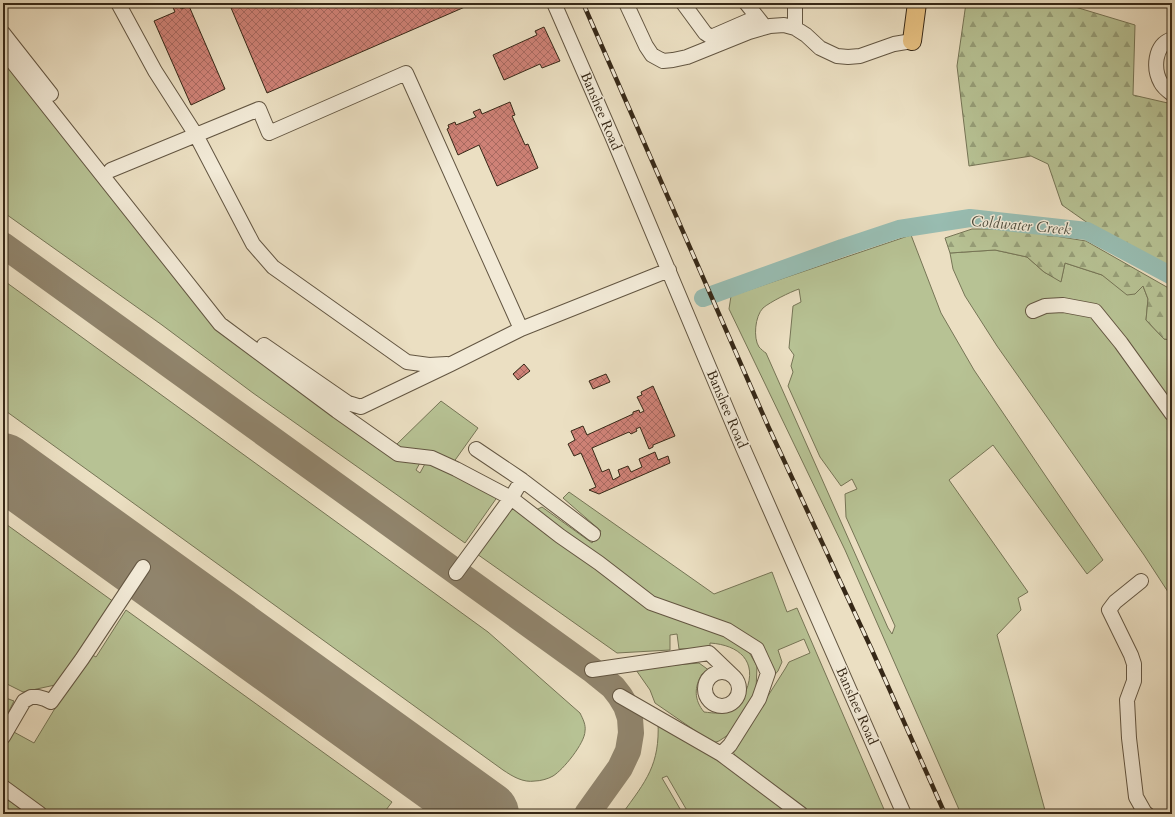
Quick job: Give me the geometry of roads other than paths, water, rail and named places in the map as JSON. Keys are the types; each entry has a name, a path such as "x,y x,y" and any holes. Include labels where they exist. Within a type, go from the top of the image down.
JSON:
{"main road":[{"path":"912,41 917,3"}],"street":[{"path":"118,3 155,71 196,135 253,244 273,267 407,362 429,365 451,364"},
{"name":"Banshee Road","path":"554,3 609,129 743,448 904,814"},
{"path":"626,3 646,46 652,55 663,61 687,56 748,32 754,12"},
{"path":"683,3 705,33 711,37 754,12"},
{"path":"794,3 795,28"},
{"path":"754,12 770,26 784,25 795,28 806,35 820,48 837,56 860,56 894,44 912,41"},
{"path":"3,33 231,322 348,404 360,407 522,329 668,270"},
{"path":"1172,39 1168,40 1161,47 1157,56 1156,68 1161,83 1172,94"},
{"path":"3,50 220,324 337,411 398,454 432,458 512,498 560,536 599,563 651,603 727,630 757,649 768,673 759,698 730,745 721,754"},
{"path":"111,170 259,109 269,133 406,73 522,329"},
{"path":"1033,311 1045,306 1063,305 1095,312 1121,343 1172,414"},
{"path":"476,449 522,480 593,534"},
{"path":"456,572 512,498 522,480"},
{"path":"3,737 24,701 38,697 51,702 82,659 143,567"},
{"path":"1141,581 1115,602 1109,610 1134,664 1134,680 1127,700 1129,738 1136,797 1147,814"},
{"path":"592,670 709,653 733,676"},
{"path":"620,696 721,754 801,814"},
{"path":"3,787 40,814"}],"waterway":[{"name":"Coldwater Creek","path":"703,298 899,229 970,218 1087,231 1172,276"}],"railway":[{"path":"583,3 768,426 871,648 945,814"}]}
